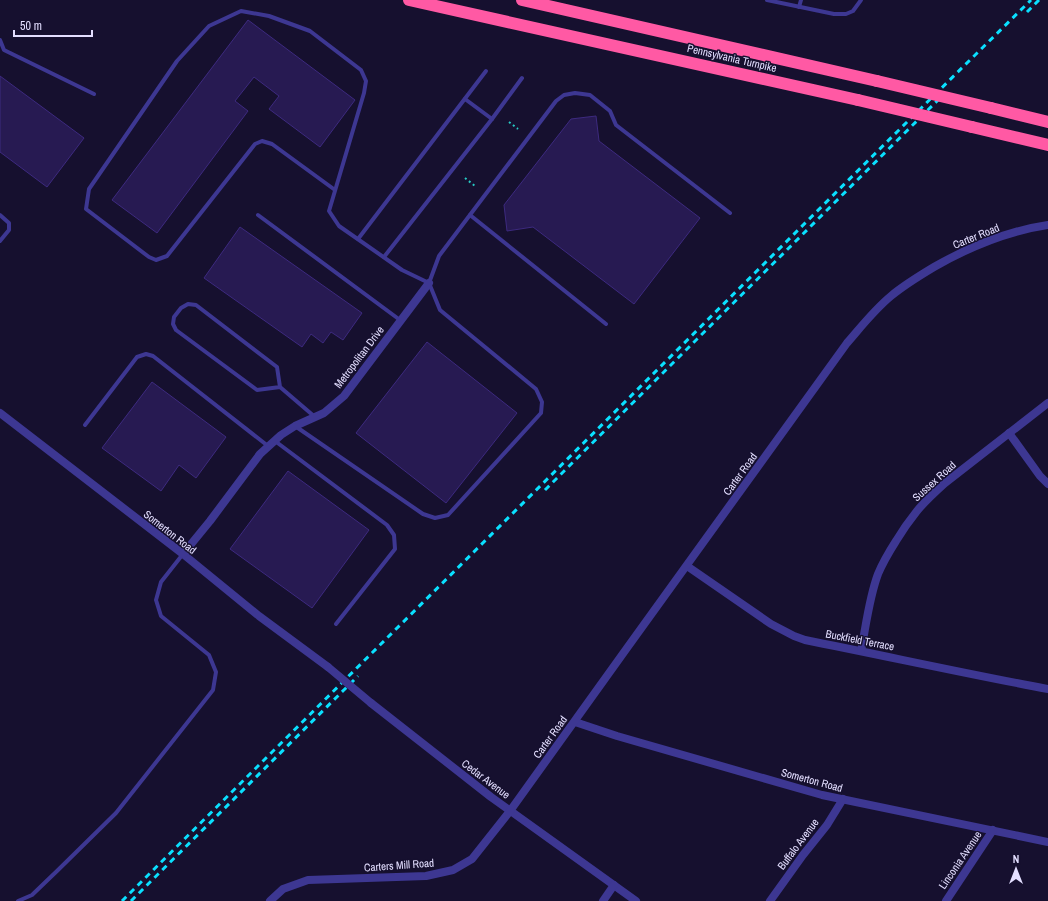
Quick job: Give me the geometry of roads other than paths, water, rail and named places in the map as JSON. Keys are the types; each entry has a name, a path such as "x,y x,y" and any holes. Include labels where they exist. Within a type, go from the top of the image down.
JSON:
{"highway":[{"name":"Pennsylvania Turnpike","path":"409,0 858,100 1048,145"},
{"name":"Pennsylvania Turnpike","path":"522,0 877,81 1048,122"}],"street":[{"name":"Carter Road","path":"510,811 847,343 862,325 890,297 914,279 946,260 993,239 1048,225"},
{"name":"Metropolitan Drive","path":"183,554 210,521 260,454 268,446 295,426 324,413 344,396 429,283"},
{"name":"Sussex Road","path":"861,651 874,588 879,573 886,557 917,511 945,483 1048,403"},
{"name":"Somerton Road","path":"0,413 183,554 258,616 328,667"},
{"path":"1009,433 1040,476 1048,484"},
{"name":"Buckfield Terrace","path":"687,566 771,624 805,640 947,670 1048,689"},
{"name":"Cedar Avenue","path":"328,667 371,703 491,797 636,901"},
{"name":"Somerton Road","path":"575,722 617,736 814,793 1048,842"},
{"name":"Buffalo Avenue","path":"770,901 827,825 843,799"},
{"name":"Carters Mill Road","path":"270,901 283,890 308,880 426,876 453,870 472,859 510,811"},
{"name":"Linconia Avenue","path":"946,901 993,830"},
{"path":"603,901 614,885"}],"lane":[{"path":"767,0 834,14 846,14 853,11 861,0"},
{"path":"799,7 801,0"},
{"path":"295,426 423,514 435,518 448,515 540,413 542,402 536,389 440,310 429,283 402,270 339,226 329,211 336,190 364,93 366,81 360,70 310,31 269,16 241,11 209,26 177,61 89,189 86,209 149,258 156,260 167,256 256,144 262,141 272,144 336,190"},
{"path":"0,40 4,50 94,94"},
{"path":"358,239 486,71"},
{"path":"384,257 492,119 522,78"},
{"path":"429,283 439,256 556,101 564,95 575,92 590,95 610,111 616,125 730,214"},
{"path":"465,99 492,119"},
{"path":"0,215 9,223 8,230 0,241"},
{"path":"258,215 400,320"},
{"path":"470,215 606,324"},
{"path":"280,387 257,390 176,330 172,324 174,317 181,308 188,304 196,305 277,367 280,387 315,417"},
{"path":"85,425 137,357 146,354 153,356 268,446"},
{"path":"275,440 387,525 394,535 395,549 336,624"},
{"path":"18,901 32,894 116,813 213,690 216,672 209,655 161,616 156,600 161,582 183,554"}],"railway":[{"path":"122,901 1031,0"},
{"path":"1027,12 1039,0"},
{"path":"545,490 944,94"},
{"path":"131,901 358,676"}]}
